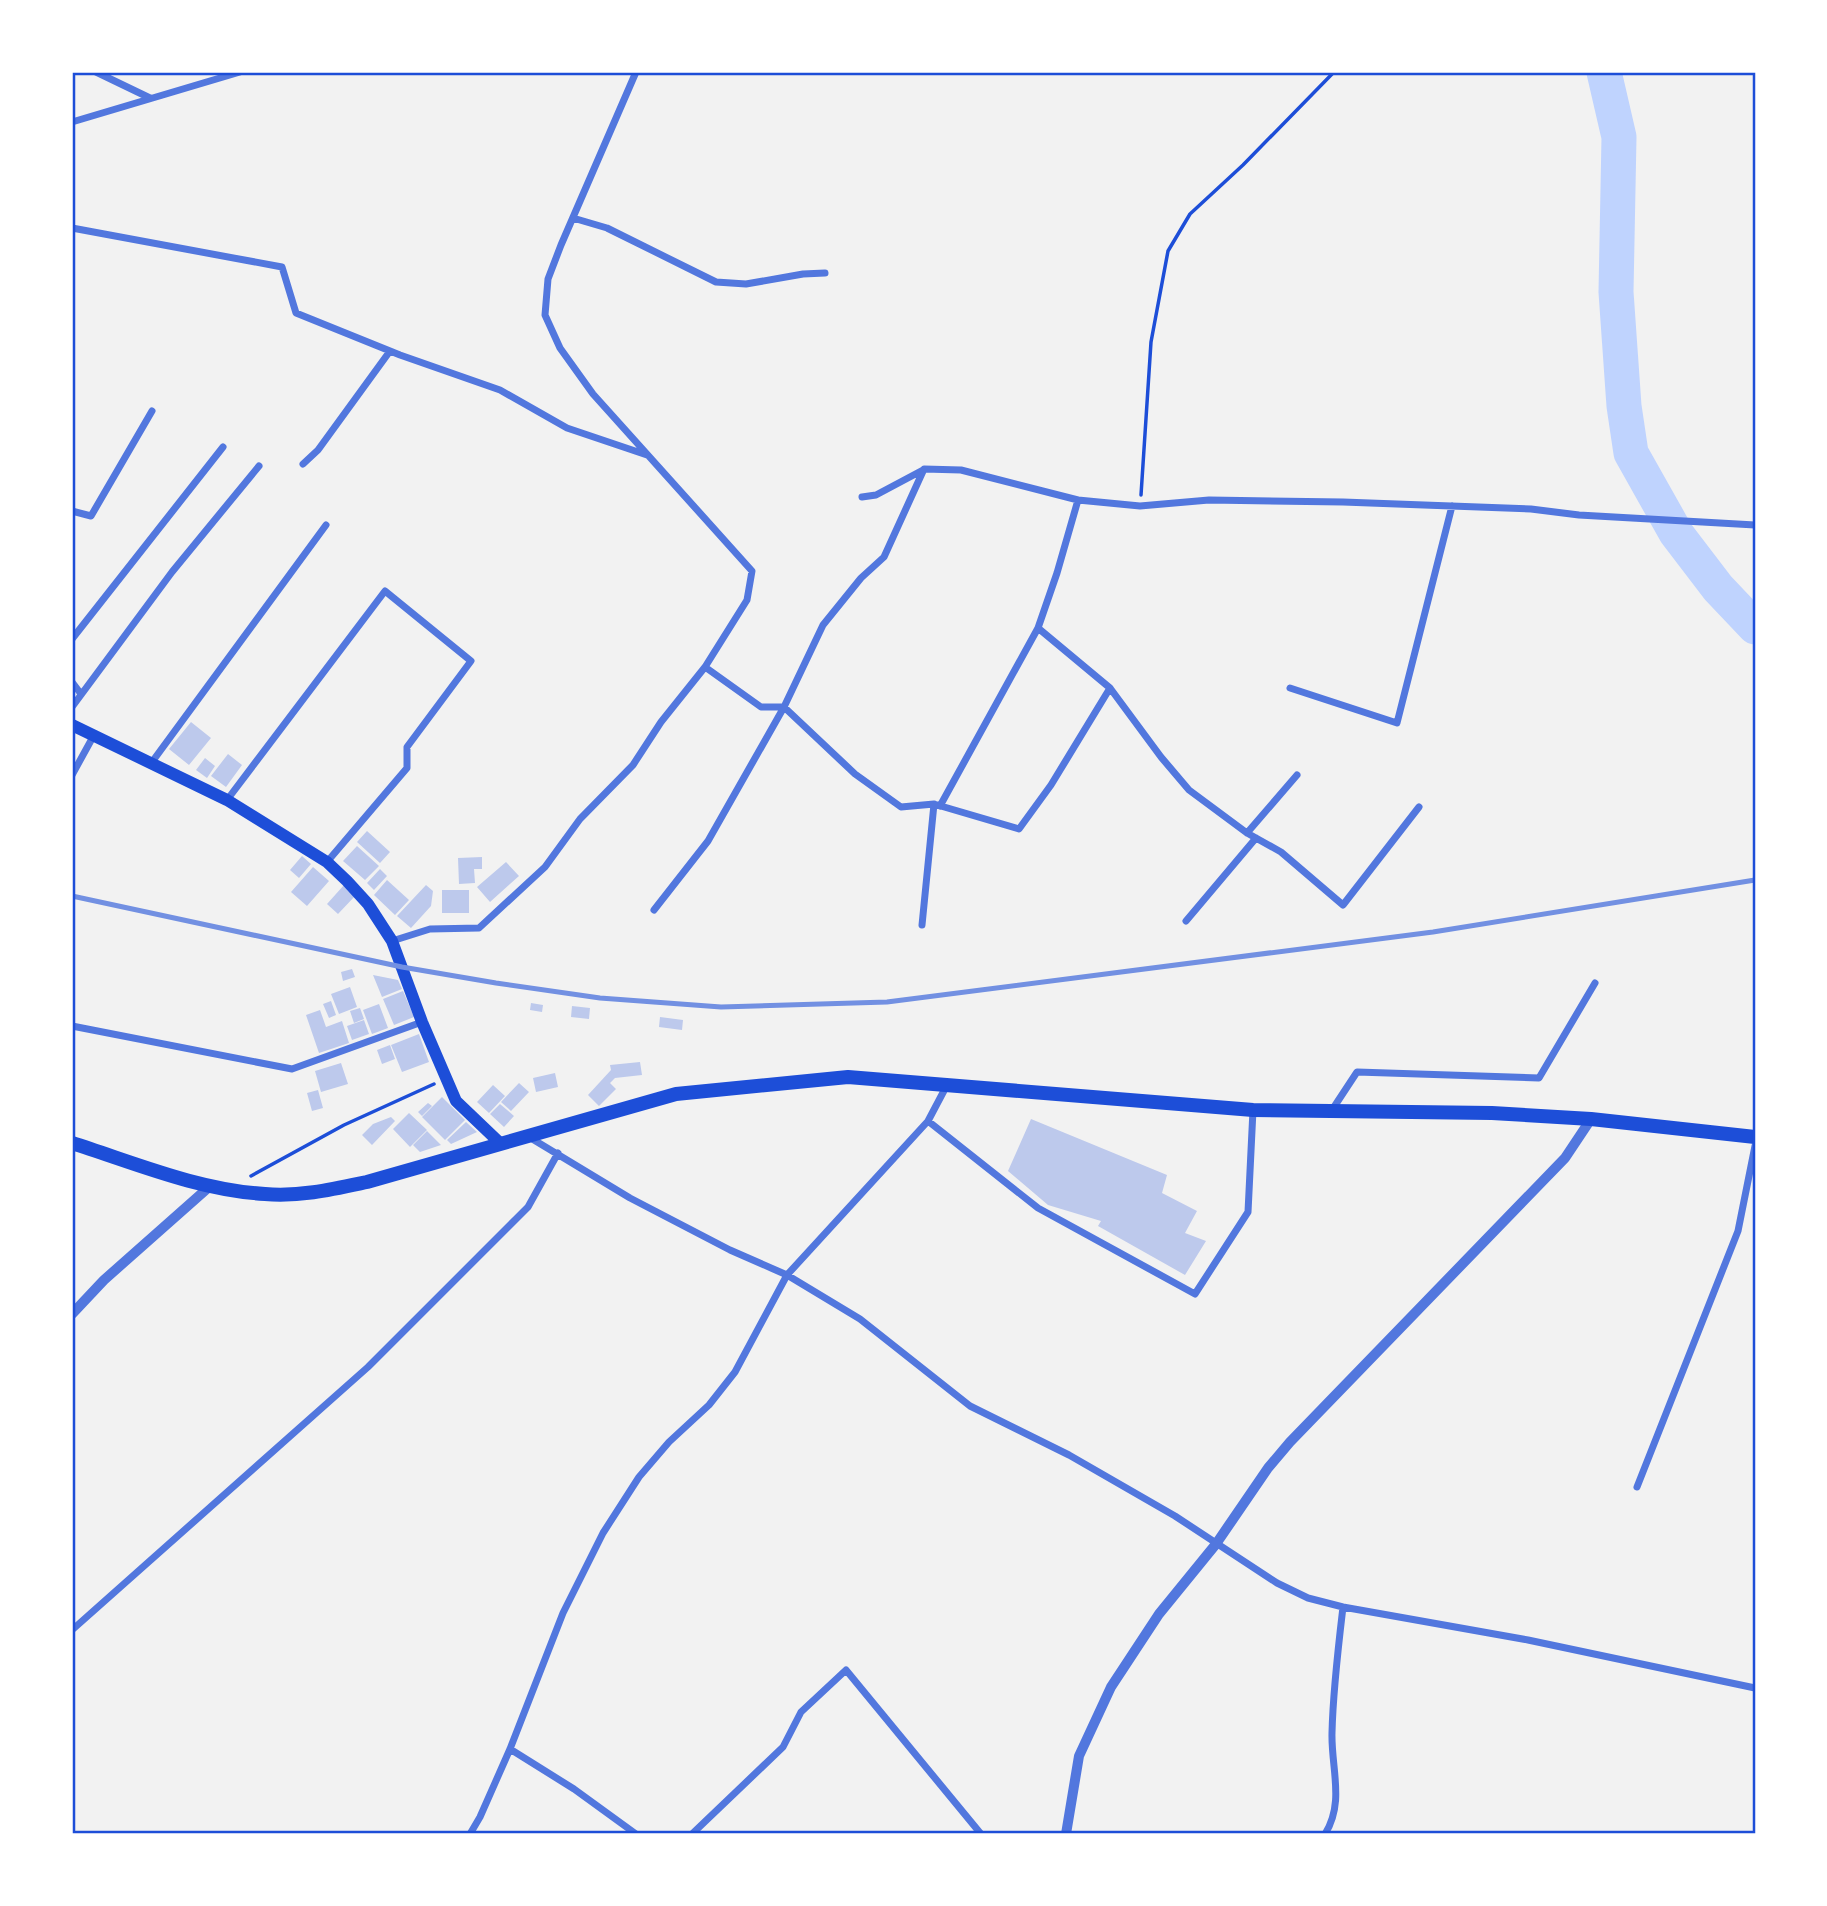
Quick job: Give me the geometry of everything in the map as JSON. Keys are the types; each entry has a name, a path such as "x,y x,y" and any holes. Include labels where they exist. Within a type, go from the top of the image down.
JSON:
{"highway":[{"path":"72,1143 209,1187 268,1195 318,1192 367,1182 676,1094 848,1077 948,1083 1253,1110 1492,1112 1591,1119 1755,1137"}],"main road":[{"path":"72,725 227,800 327,862 368,904 393,941 422,1022 456,1101 501,1144"}],"street":[{"path":"96,72 150,98"},
{"path":"72,122 240,72"},
{"path":"393,941 430,929 479,928 545,867 580,819 633,765 705,667 747,600 751,571 586,385 560,348 545,315 548,279 636,72"},
{"path":"572,218 607,228 716,282 746,284 825,273"},
{"path":"72,228 282,267 296,313 390,351 500,390 567,428 647,455"},
{"path":"303,464 318,450 390,351"},
{"path":"72,511 91,516 152,411"},
{"path":"72,639 223,447"},
{"path":"72,707 172,572 259,466"},
{"path":"654,910 708,841 783,708 823,625 862,578 884,557 924,469"},
{"path":"862,497 876,495 924,469 961,470 1078,500 1140,506 1209,500 1452,506 1755,525"},
{"path":"922,925 937,805 1038,628 1078,500"},
{"path":"1290,688 1397,723 1452,506"},
{"path":"152,762 326,525"},
{"path":"227,800 385,591 471,661 407,747 407,768 327,862"},
{"path":"1038,628 1110,688 1189,790 1247,833 1281,852 1343,905 1419,807"},
{"path":"705,667 761,707 783,708 855,774 901,807 937,805 1019,829 1051,785 1110,688"},
{"path":"72,682 81,694"},
{"path":"72,775 94,735"},
{"path":"1247,833 1297,775"},
{"path":"1186,921 1256,838"},
{"path":"1332,1110 1357,1072 1539,1078 1595,983"},
{"path":"72,1026 292,1069 422,1022"},
{"path":"470,1834 510,1749 563,1613 603,1533 639,1477 669,1442 709,1405 735,1372 787,1275 928,1121 948,1083"},
{"path":"928,1121 1038,1208 1195,1294 1248,1212 1253,1110"},
{"path":"1066,1834 1079,1756 1111,1688 1159,1614 1216,1544 1268,1468 1290,1442 1565,1158 1591,1119"},
{"path":"529,1137 630,1198 730,1250 787,1275 860,1320 970,1406 1081,1462 1175,1516 1277,1583 1308,1598 1343,1607 1528,1640 1755,1688"},
{"path":"1637,1487 1738,1231 1755,1146"},
{"path":"72,1630 368,1367 528,1207 558,1153"},
{"path":"72,1314 104,1280 209,1187"},
{"path":"1325,1834 1337,1803 1332,1737 1334,1680 1343,1607"},
{"path":"692,1834 783,1747 801,1712 846,1670 981,1834"},
{"path":"510,1749 574,1789 636,1834"}],"path":[{"path":"1140,506 1151,342 1168,251 1190,214 1244,165 1335,72"},
{"path":"236,1191 251,1176 307,1144 446,1079"}],"building":[{"path":"191,722 211,738 189,765 169,749"},
{"path":"228,754 242,765 226,787 211,776"},
{"path":"205,758 215,766 207,778 196,770"},
{"path":"367,831 390,852 380,863 357,842"},
{"path":"357,846 379,866 365,880 343,861"},
{"path":"302,856 311,864 299,878 290,870"},
{"path":"482,857 482,869 474,869 475,883 459,884 458,858"},
{"path":"506,862 519,876 490,902 477,887"},
{"path":"313,867 329,881 307,906 291,892"},
{"path":"380,869 387,876 374,890 367,883"},
{"path":"387,880 409,900 395,915 374,895"},
{"path":"344,885 355,896 338,914 327,904"},
{"path":"426,885 433,891 431,906 411,928 397,916"},
{"path":"442,890 469,890 469,913 442,913"},
{"path":"352,969 355,977 343,981 341,972"},
{"path":"373,975 398,980 402,989 382,997"},
{"path":"350,987 357,1007 339,1014 331,994"},
{"path":"403,991 414,1017 394,1025 383,999"},
{"path":"331,1001 336,1015 329,1018 323,1004"},
{"path":"531,1003 543,1005 542,1012 530,1010"},
{"path":"379,1004 388,1028 372,1034 363,1010"},
{"path":"572,1006 590,1008 589,1019 571,1017"},
{"path":"360,1008 364,1019 354,1023 350,1011"},
{"path":"320,1010 326,1027 342,1021 349,1043 319,1053 306,1015"},
{"path":"660,1017 683,1020 682,1030 659,1027"},
{"path":"364,1020 369,1034 352,1040 347,1026"},
{"path":"419,1034 429,1062 402,1072 391,1045"},
{"path":"390,1045 395,1059 382,1064 377,1050"},
{"path":"640,1062 642,1075 615,1078 610,1083 616,1089 599,1106 588,1095 611,1070 610,1065"},
{"path":"341,1063 348,1084 321,1092 315,1071"},
{"path":"555,1073 558,1087 536,1092 533,1078"},
{"path":"519,1083 529,1092 511,1111 501,1102"},
{"path":"493,1085 505,1096 489,1113 477,1102"},
{"path":"318,1090 323,1108 312,1111 307,1093"},
{"path":"442,1097 465,1120 445,1140 422,1117"},
{"path":"428,1103 432,1106 422,1116 418,1112"},
{"path":"500,1104 514,1116 504,1127 490,1114"},
{"path":"409,1113 427,1130 410,1147 393,1129"},
{"path":"391,1117 395,1121 372,1145 362,1135 373,1124"},
{"path":"1031,1119 1167,1175 1162,1193 1197,1211 1185,1233 1206,1241 1185,1275 1098,1226 1101,1221 1048,1205 1008,1171"},
{"path":"466,1122 477,1132 451,1144 447,1140"},
{"path":"427,1131 441,1145 420,1152 413,1145"}],"waterway":[{"path":"1604,72 1619,137 1616,292 1624,406 1631,453 1676,533 1718,588 1755,627"}],"railway":[{"path":"72,896 402,967 600,998 721,1007 887,1002 1433,932 1755,880"}]}
